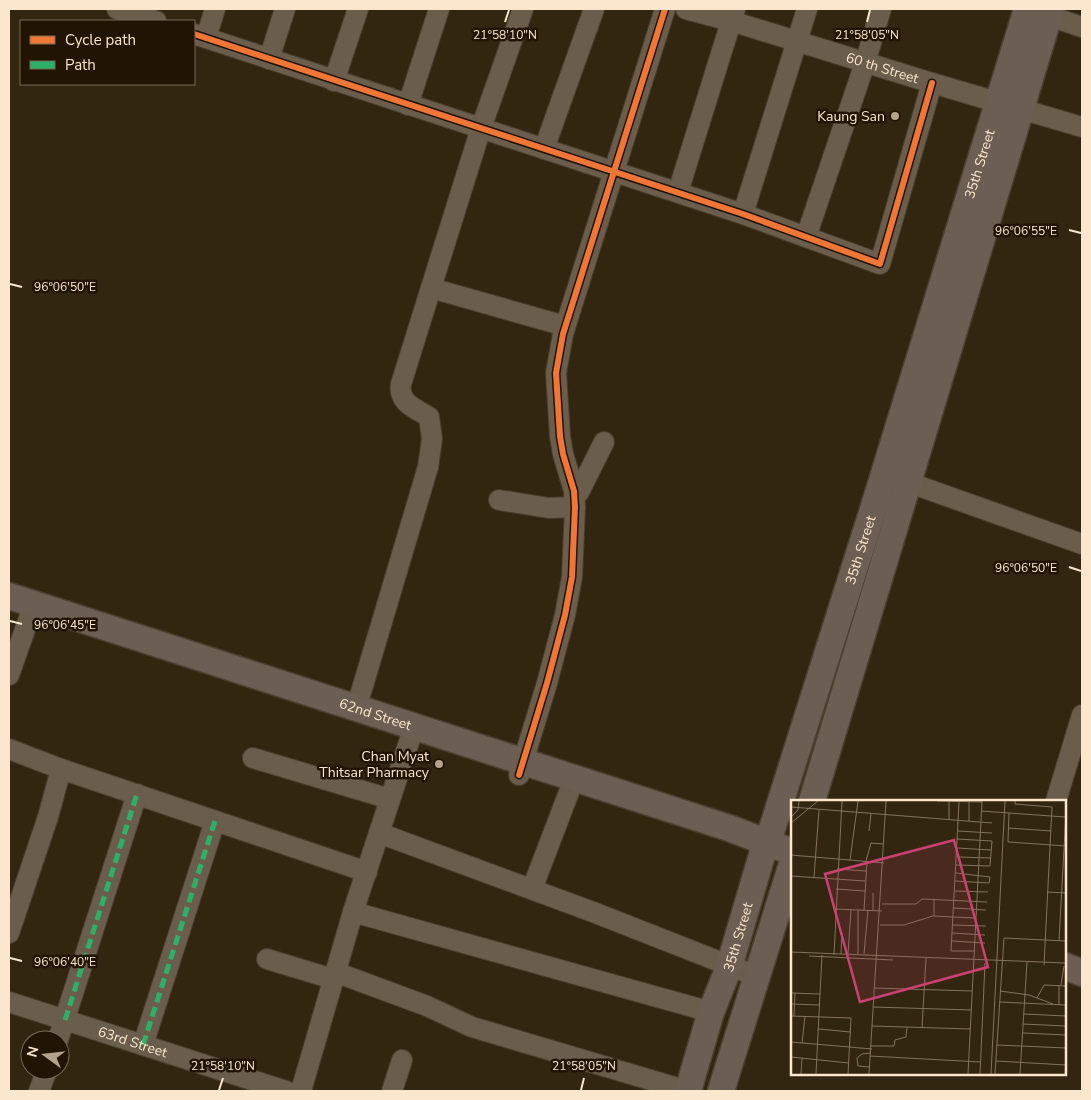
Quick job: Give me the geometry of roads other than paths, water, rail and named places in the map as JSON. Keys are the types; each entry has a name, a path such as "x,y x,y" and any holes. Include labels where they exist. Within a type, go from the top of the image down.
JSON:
{"main road":[{"name":"35th Street","path":"812,800 896,479 1010,105 1042,11"},
{"name":"35th Street","path":"688,1091 711,1012 729,967 765,849 896,479"},
{"name":"62nd Street","path":"9,596 24,613 238,683 412,733 739,839 791,862"},
{"name":"62nd Street","path":"24,613 356,709 412,733"},
{"path":"721,1091 791,865"},
{"path":"1066,948 1082,954"},
{"path":"1066,966 1082,973"}],"street":[{"path":"117,9 146,15"},
{"path":"215,9 200,36 678,192 806,236 880,264 932,83"},
{"path":"269,59 285,9"},
{"path":"334,81 358,9"},
{"path":"408,105 439,9"},
{"path":"356,709 428,466 432,439 429,417 406,404 400,391 482,128 523,9"},
{"path":"544,148 594,9"},
{"path":"577,499 563,454 560,436 556,373 565,326 665,9"},
{"name":"60 th Street","path":"686,9 733,15 797,42 1082,127"},
{"path":"743,214 808,9"},
{"path":"806,236 865,63 881,9"},
{"path":"1042,11 1082,27"},
{"path":"678,192 733,15"},
{"path":"431,288 565,326"},
{"path":"521,769 565,615 572,576 577,499 604,442"},
{"path":"896,479 1082,544"},
{"path":"499,500 549,508 577,499"},
{"path":"9,675 24,613"},
{"path":"1056,800 1082,715"},
{"path":"301,1091 353,912 412,733"},
{"path":"9,749 61,769 367,872"},
{"path":"253,758 390,799"},
{"path":"9,933 45,825 61,769"},
{"path":"532,890 571,786"},
{"path":"62,1030 137,794"},
{"path":"143,1045 216,821"},
{"path":"379,833 756,976"},
{"path":"353,912 711,1012"},
{"path":"267,959 334,975 427,1006 472,1027 688,1091"},
{"name":"63rd Street","path":"9,1002 286,1091"},
{"path":"392,1091 402,1060"}],"place":[{"name":"Kaung San","path":"895,116"},
{"name":"Chan Myat Thitsar Pharmacy","path":"439,764"}]}
